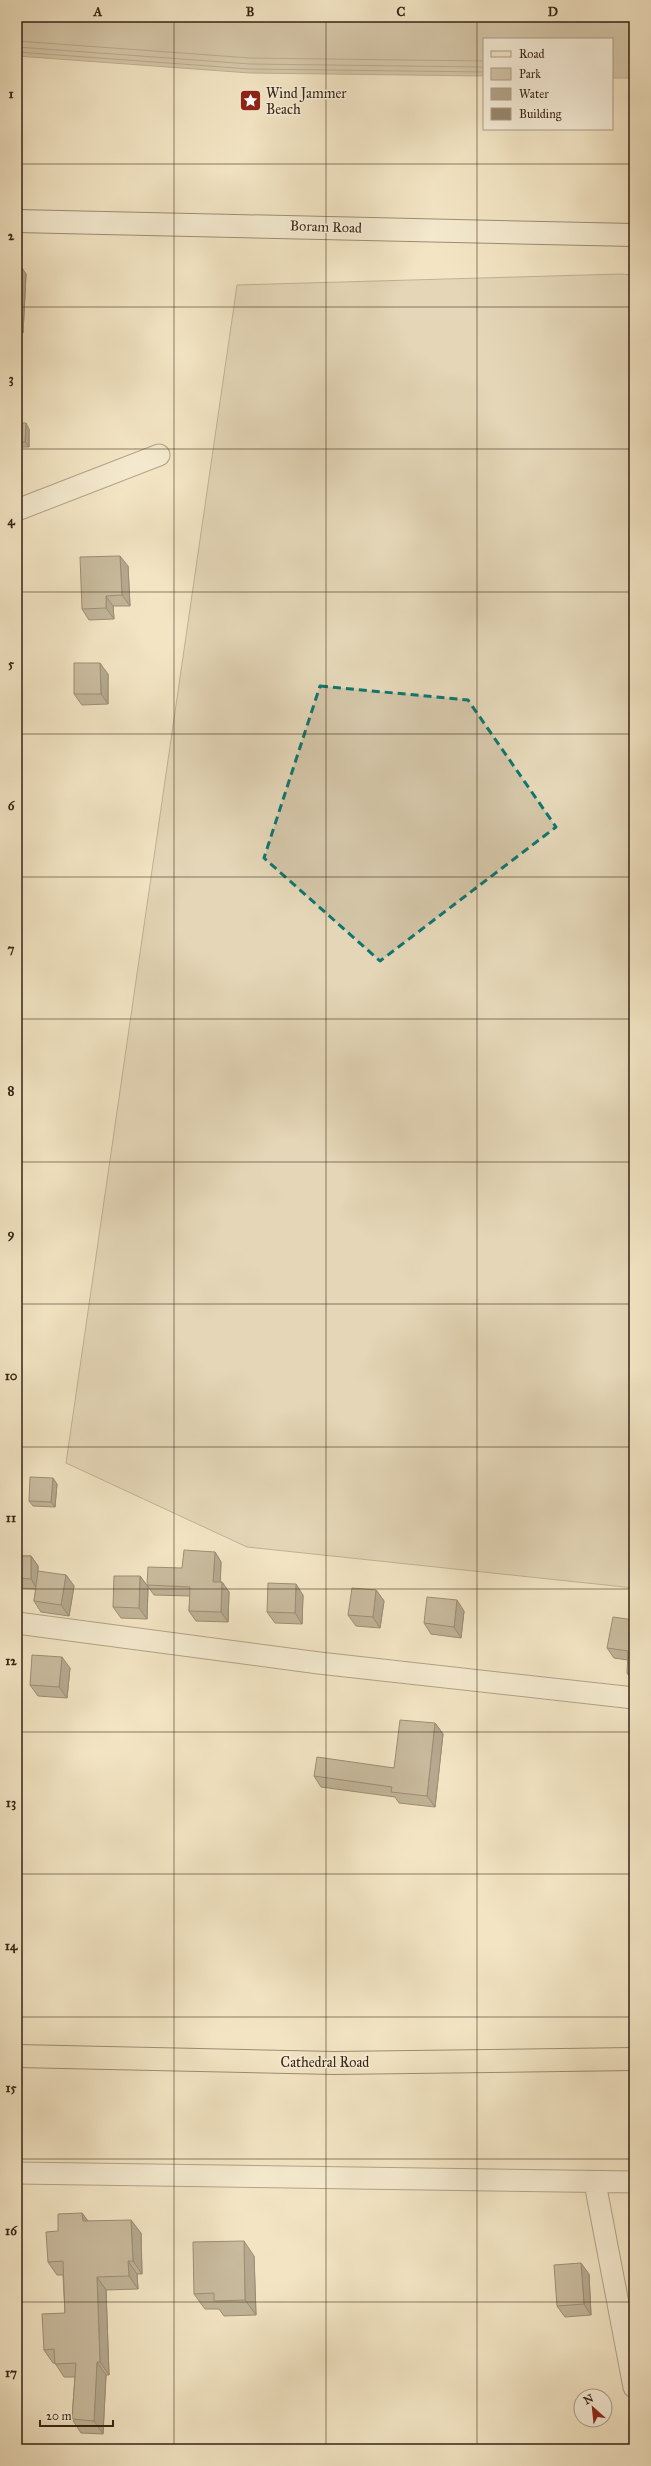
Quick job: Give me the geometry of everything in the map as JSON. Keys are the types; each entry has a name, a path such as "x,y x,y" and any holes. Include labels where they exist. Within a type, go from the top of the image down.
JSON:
{"main road":[{"name":"Cathedral Road","path":"17,2056 334,2063 634,2058"}],"street":[{"name":"Boram Road","path":"17,221 634,235"},
{"path":"17,510 159,456"},
{"path":"17,1622 319,1663 634,1698"},
{"path":"17,2173 595,2183 634,2182"},
{"path":"595,2183 634,2387"}],"highlighted area":[{"path":"320,686 468,700 556,827 380,961 264,858"}],"green space":[{"path":"621,274 634,275 634,1588 247,1547 66,1463 237,285"}],"water":[{"path":"17,17 634,17 634,78 613,78 613,38 483,38 483,76 250,73 17,56"}],"building":[{"path":"17,423 26,423 25,442 17,442"},
{"path":"120,556 122,595 106,596 106,608 82,609 80,557"},
{"path":"74,663 100,663 101,694 74,694"},
{"path":"30,1477 53,1478 51,1502 29,1501"},
{"path":"184,1550 215,1552 213,1582 222,1582 221,1612 189,1611 190,1587 147,1585 148,1567 182,1568"},
{"path":"17,1556 31,1556 31,1579 17,1578"},
{"path":"38,1571 66,1575 61,1605 34,1601"},
{"path":"114,1576 140,1576 139,1608 113,1607"},
{"path":"268,1583 296,1584 295,1613 267,1612"},
{"path":"352,1588 376,1590 373,1617 348,1615"},
{"path":"427,1597 457,1600 454,1627 424,1623"},
{"path":"613,1617 634,1620 634,1674 627,1673 628,1651 607,1648"},
{"path":"32,1655 62,1657 59,1687 30,1685"},
{"path":"400,1720 435,1723 427,1796 391,1792 392,1787 314,1776 317,1757 394,1768"},
{"path":"82,2213 83,2221 131,2220 133,2261 128,2261 129,2276 97,2277 100,2362 97,2362 94,2421 72,2419 76,2363 55,2364 54,2349 44,2350 42,2314 65,2313 63,2261 48,2262 46,2232 58,2231 58,2214"},
{"path":"244,2241 245,2300 214,2301 214,2293 194,2294 193,2242"},
{"path":"581,2263 584,2304 557,2306 554,2265"}],"place":[{"name":"Wind Jammer Beach","path":"250,101"}]}
